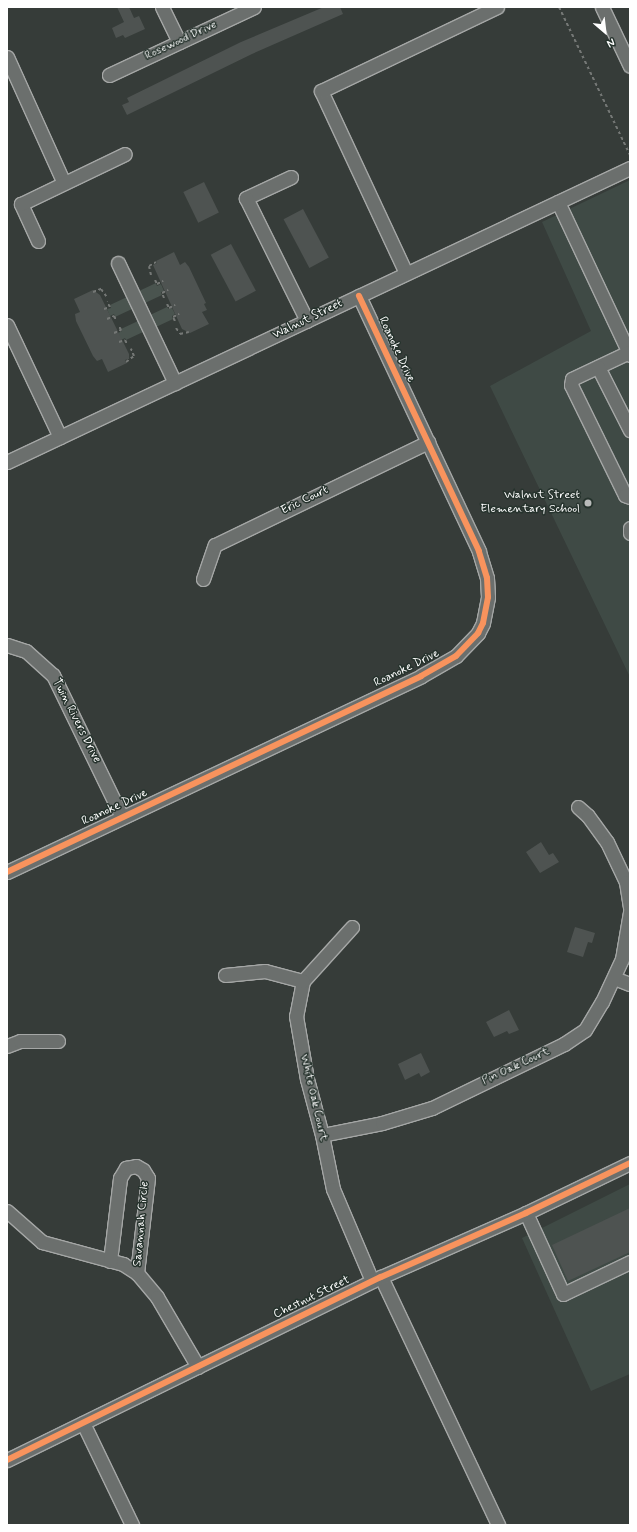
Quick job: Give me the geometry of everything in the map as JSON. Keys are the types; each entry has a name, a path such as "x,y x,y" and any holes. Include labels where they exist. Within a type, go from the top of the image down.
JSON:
{"street":[{"path":"162,7 179,42"},
{"name":"Rosewood Drive","path":"109,75 254,7"},
{"path":"406,273 321,91 498,7"},
{"path":"602,7 630,66"},
{"path":"7,57 64,183"},
{"path":"38,241 21,204 125,154"},
{"name":"Walnut Street","path":"7,462 630,168"},
{"path":"292,177 246,198 307,321"},
{"path":"558,202 629,354 572,379 571,384 625,495 630,496"},
{"path":"118,262 175,383"},
{"name":"Roanoke Drive","path":"7,872 421,676 456,656 478,634 486,613 487,578 479,551 359,296"},
{"path":"7,325 60,437"},
{"path":"598,367 630,430"},
{"name":"Eric Court","path":"203,579 215,545 428,442"},
{"path":"630,528 630,533"},
{"name":"Twin Rivers Drive","path":"7,645 26,651 53,675 122,817"},
{"path":"578,807 588,816 608,842 626,882 630,908"},
{"name":"Pin Oak Court","path":"322,1135 382,1123 432,1108 564,1044 585,1030 602,1002 622,959 630,912"},
{"path":"225,975 266,971 303,981 352,927"},
{"path":"614,978 630,984"},
{"name":"White Oak Court","path":"303,981 296,1016 307,1079 322,1135 333,1189 498,1525"},
{"path":"7,1046 20,1041 58,1041"},
{"name":"Chestnut Street","path":"7,1460 377,1279 526,1213 630,1163"},
{"name":"Savannah Circle","path":"110,1261 120,1178 126,1168 136,1166 143,1170 148,1178 137,1273"},
{"path":"7,1211 42,1242 123,1264 137,1273 157,1298 198,1367"},
{"path":"526,1213 563,1294 630,1262"},
{"path":"83,1423 132,1525"}],"path":[{"path":"560,7 630,155"},
{"path":"151,275 149,266 156,262"},
{"path":"155,280 158,284 163,281"},
{"path":"93,292 101,289 106,296"},
{"path":"164,298 162,293 168,290"},
{"path":"104,309 110,307 108,302"},
{"path":"167,304 169,308 175,305"},
{"path":"175,321 173,317 179,314"},
{"path":"107,319 114,316 116,320"},
{"path":"114,333 120,330 119,326"},
{"path":"176,328 180,334 189,332"},
{"path":"119,342 125,340 127,344"},
{"path":"126,362 134,356 131,349"}],"shaded area":[{"name":"Walnut Street Elementary School","path":"630,180 630,677 490,386 591,331 542,222"},
{"path":"156,283 157,286 161,284 164,291 161,292 162,295 145,303 139,291"},
{"path":"127,297 132,309 115,317 114,314 110,316 107,309 111,308 110,305"},
{"path":"167,307 169,309 172,308 175,314 172,316 173,319 156,327 150,315"},
{"path":"138,321 143,332 126,340 125,338 121,340 118,333 122,331 121,329"},
{"path":"630,1184 630,1374 591,1391 522,1238"}],"building":[{"path":"117,7 129,7 134,18 139,16 145,29 125,38 123,35 116,38 112,28 124,22"},
{"path":"324,7 340,7 343,14 252,54 127,115 122,105 129,102 127,98 241,42"},
{"path":"204,182 219,213 198,223 183,192"},
{"path":"303,209 329,258 309,268 284,219"},
{"path":"231,244 256,291 236,302 211,255"},
{"path":"174,252 180,265 185,262 189,267 206,303 204,304 207,310 202,312 209,324 190,333 182,329 153,265 157,263 156,261"},
{"path":"93,290 100,295 129,354 129,359 125,360 127,363 108,372 102,359 97,361 93,356 76,321 75,314 80,312 74,299"},
{"path":"541,842 549,855 553,853 559,862 540,873 526,852"},
{"path":"575,927 595,933 592,943 588,942 583,957 567,952"},
{"path":"509,1010 519,1030 509,1034 507,1031 494,1037 486,1022"},
{"path":"421,1053 430,1072 421,1077 419,1073 405,1080 398,1064"},
{"path":"630,1208 630,1252 568,1281 552,1245"}],"cycle path":[{"path":"7,872 421,676 456,656 478,633 483,623 488,597 487,578 479,551 359,296"},
{"path":"7,1460 381,1277 526,1213 630,1163"}],"place":[{"name":"Walnut Street Elementary School","path":"588,503"}]}
